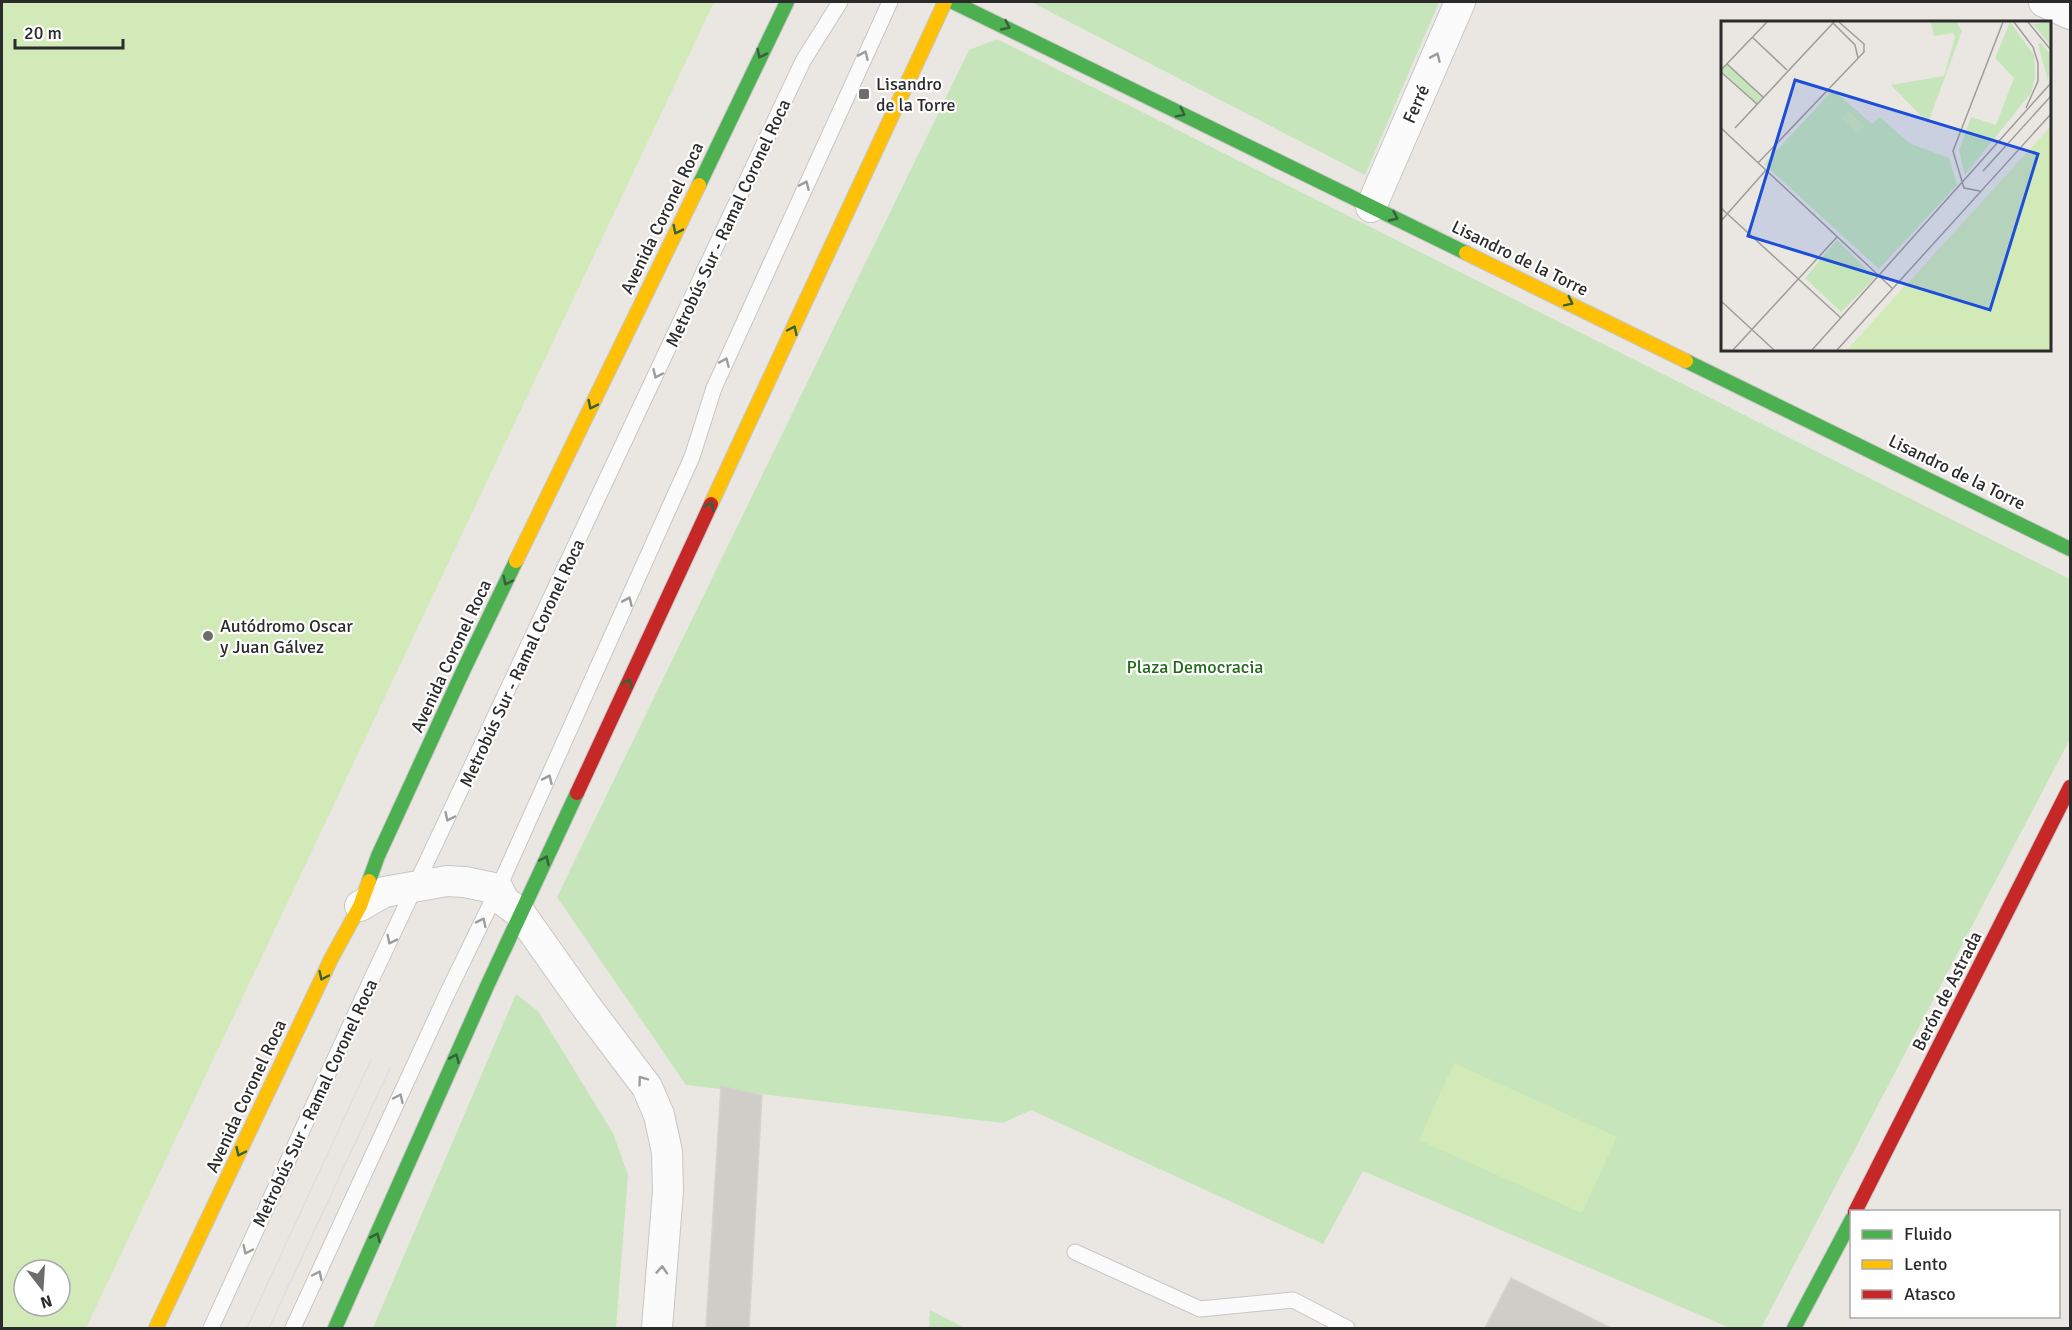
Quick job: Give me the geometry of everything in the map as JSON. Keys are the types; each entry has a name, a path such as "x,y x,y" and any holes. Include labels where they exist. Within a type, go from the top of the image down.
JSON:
{"main road":[{"name":"Avenida Coronel Roca","path":"156,1329 331,959 360,906 378,856 464,669 787,2"},
{"path":"335,1329 520,913 945,2"},
{"name":"Lisandro de la Torre","path":"953,2 2070,549"},
{"name":"Berón de Astrada","path":"1856,1210 2070,787"},
{"path":"1794,1329 1850,1221"}],"street":[{"name":"Ferré","path":"1371,207 1460,2"},
{"path":"2044,2 2070,14"},
{"path":"360,906 384,892 447,881 465,882 498,889 504,901 520,913 647,1087 659,1115 667,1152 668,1191 657,1329"}],"lane":[{"name":"Metrobús Sur - Ramal Coronel Roca","path":"210,1329 373,976 803,61 840,2"},
{"path":"294,1329 447,994 498,889 692,457 718,378 890,2"},
{"path":"1075,1252 1200,1309 1293,1300 1347,1329"}],"green space":[{"name":"Autódromo Oscar y Juan Gálvez","path":"2,2 714,2 86,1328 2,1328"},
{"path":"1031,2 1439,2 1365,175"},
{"name":"Plaza Democracia","path":"997,39 2070,579 2070,739 1761,1328 1730,1328 1363,1171 1323,1244 1031,1110 1003,1123 686,1085 557,897 969,50"},
{"path":"516,994 538,1011 613,1133 628,1175 616,1328 373,1328"},
{"path":"1454,1063 1617,1137 1582,1213 1419,1140"},
{"path":"930,1310 965,1328 929,1328"}],"building":[{"path":"721,1086 762,1095 749,1328 706,1328"},
{"path":"1511,1278 1611,1328 1485,1328"}],"tram line":[{"path":"247,1328 371,1060"},
{"path":"269,1328 390,1068"}],"traffic: fast":[{"path":"699,185 787,2"},
{"path":"953,2 1466,253"},
{"path":"1686,361 2070,549"},
{"path":"369,881 378,856 516,561"},
{"path":"335,1328 488,984 577,793"},
{"path":"1794,1328 1850,1223"}],"traffic: slow":[{"path":"711,504 945,2"},
{"path":"516,561 699,185"},
{"path":"1466,253 1686,361"},
{"path":"156,1328 331,959 360,906 369,881"}],"traffic: jam":[{"path":"577,793 711,504"},
{"path":"1856,1210 2070,787"}],"place":[{"name":"Lisandro de la Torre","path":"864,94"},
{"name":"Autódromo Oscar y Juan Gálvez","path":"208,636"}]}
